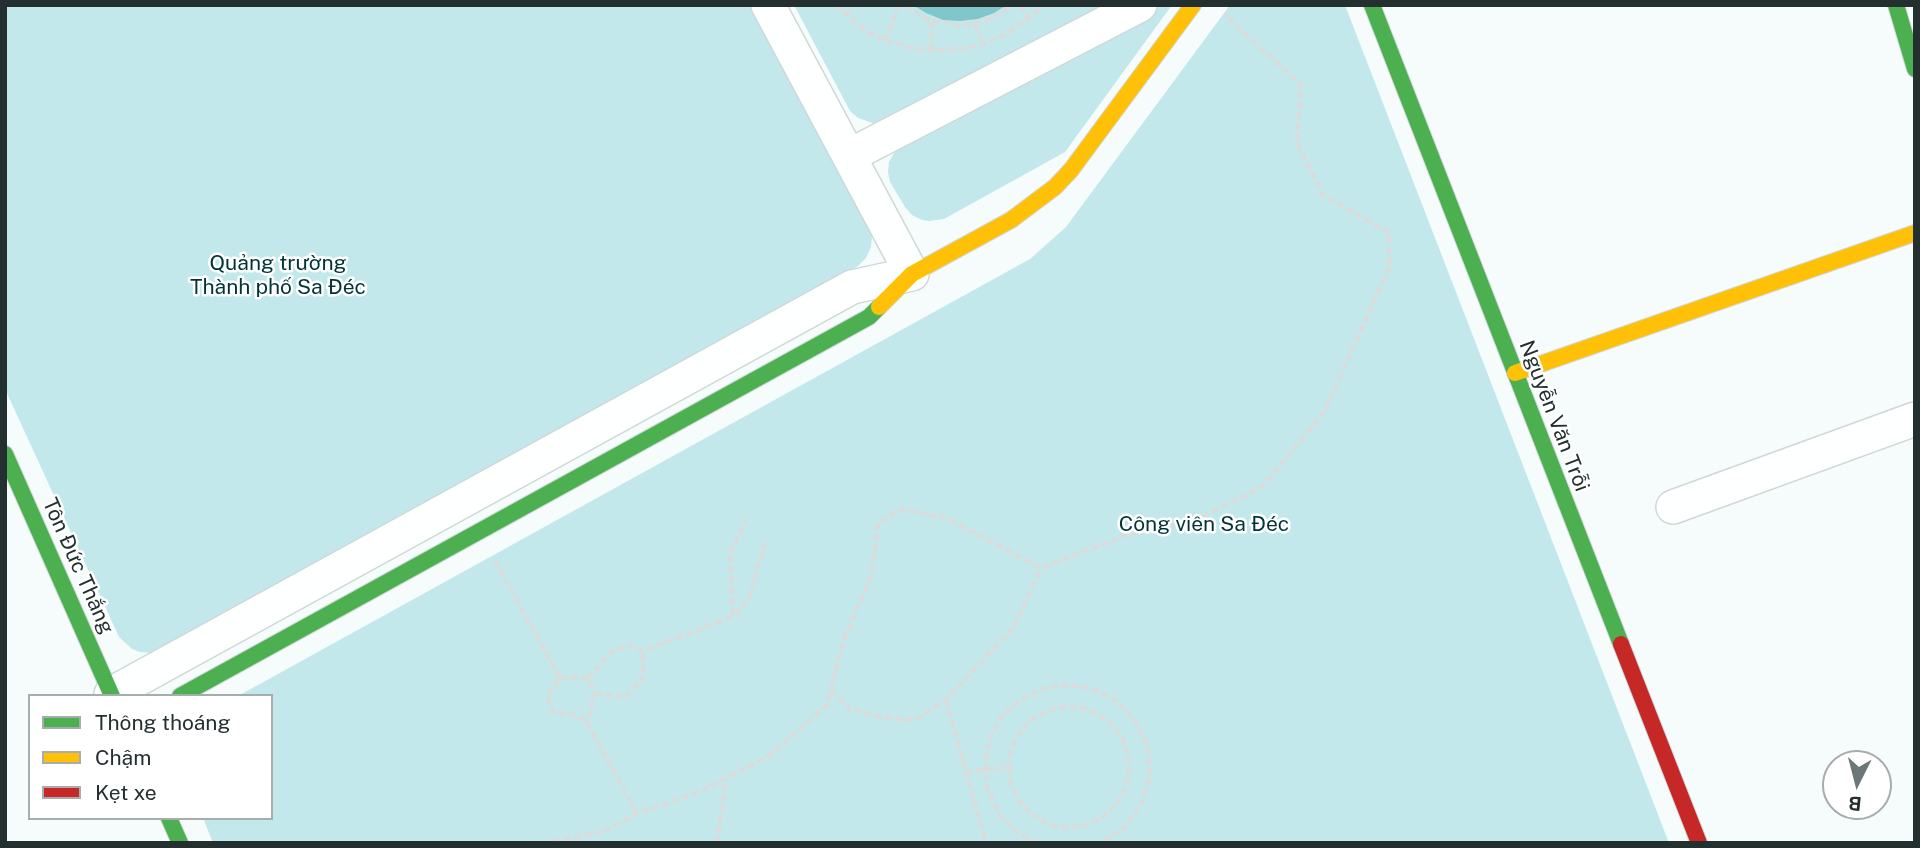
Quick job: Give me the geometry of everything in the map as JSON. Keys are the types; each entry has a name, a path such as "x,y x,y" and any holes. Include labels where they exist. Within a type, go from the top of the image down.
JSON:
{"street":[{"path":"768,5 912,274"},
{"path":"849,156 1140,5"},
{"path":"114,694 852,287 912,274 1011,220 1055,187 1086,152 1193,5"},
{"name":"Nguyễn Văn Trỗi","path":"1371,5 1699,843"},
{"path":"1896,5 1915,69"},
{"path":"1515,373 1915,233"},
{"path":"184,694 869,317 912,274"},
{"path":"1673,507 1915,419"},
{"name":"Tôn Đức Thắng","path":"5,454 112,694"},
{"path":"170,820 180,843"}],"path":[{"path":"835,5 867,32 912,48 932,50 961,49 983,44 1030,19 1045,5"},
{"path":"845,16 854,5"},
{"path":"885,40 900,5"},
{"path":"906,5 932,20 961,26 995,18 1013,5"},
{"path":"1020,5 1030,19"},
{"path":"831,689 849,709 885,718 915,720 946,700 1014,627 1041,568 1125,536 1197,519 1262,487 1324,412 1390,265 1388,232 1323,195 1297,143 1301,85 1214,5"},
{"path":"932,20 932,50"},
{"path":"975,24 983,44"},
{"path":"543,843 602,832 637,814 701,791 769,756 827,705 843,642 871,575 878,524 899,509 946,518 1041,568"},
{"path":"734,616 730,553 746,520"},
{"path":"479,532 560,678"},
{"path":"560,678 588,678 611,652 630,645 643,651 734,616 749,599 766,538"},
{"path":"595,693 626,697 643,677 643,651"},
{"path":"560,678 547,696 553,712 576,715 587,722 637,814"},
{"path":"587,722 595,693 588,678"},
{"path":"1037,843 1019,834 999,814 987,788 985,770 989,739 1001,717 1020,700 1042,689 1066,685 1091,688 1117,701 1136,722 1148,748 1150,776 1141,804 1125,827 1100,843"},
{"path":"946,700 986,843"},
{"path":"1076,707 1096,713 1113,724 1124,741 1130,761 1128,780 1121,798 1108,813 1092,823 1072,827 1053,825 1035,817 1021,803 1012,786 1009,767 1012,747 1022,729 1037,716 1056,708 1076,707"},
{"path":"966,772 1009,767"},
{"path":"717,843 726,778"},
{"path":"581,835 585,843"}],"green space":[{"name":"Quảng trường Thành phố Sa Đéc","path":"5,5 749,5 869,225 871,247 858,266 163,649 152,653 140,652 132,649 119,637 5,389"},
{"path":"794,5 1114,5 878,125 858,118 850,111"},
{"path":"1156,5 1172,5 1065,152 944,219 922,220 912,215 905,207 890,182 888,172 889,162 897,148"},
{"name":"Công viên Sa Đéc","path":"1230,5 1345,5 1669,843 213,843 204,820 273,820 273,694 242,694 1030,259 1066,227"}],"water":[{"path":"913,5 1007,5 978,19 960,21 943,20"}],"traffic: fast":[{"path":"1372,5 1621,644"},
{"path":"1896,5 1915,69"},
{"path":"184,694 869,317 879,307"},
{"path":"5,454 111,694"},
{"path":"170,820 180,843"}],"traffic: slow":[{"path":"879,307 912,274 1011,220 1055,187 1071,170 1193,5"},
{"path":"1515,373 1915,233"}],"traffic: jam":[{"path":"1621,644 1699,843"}]}
